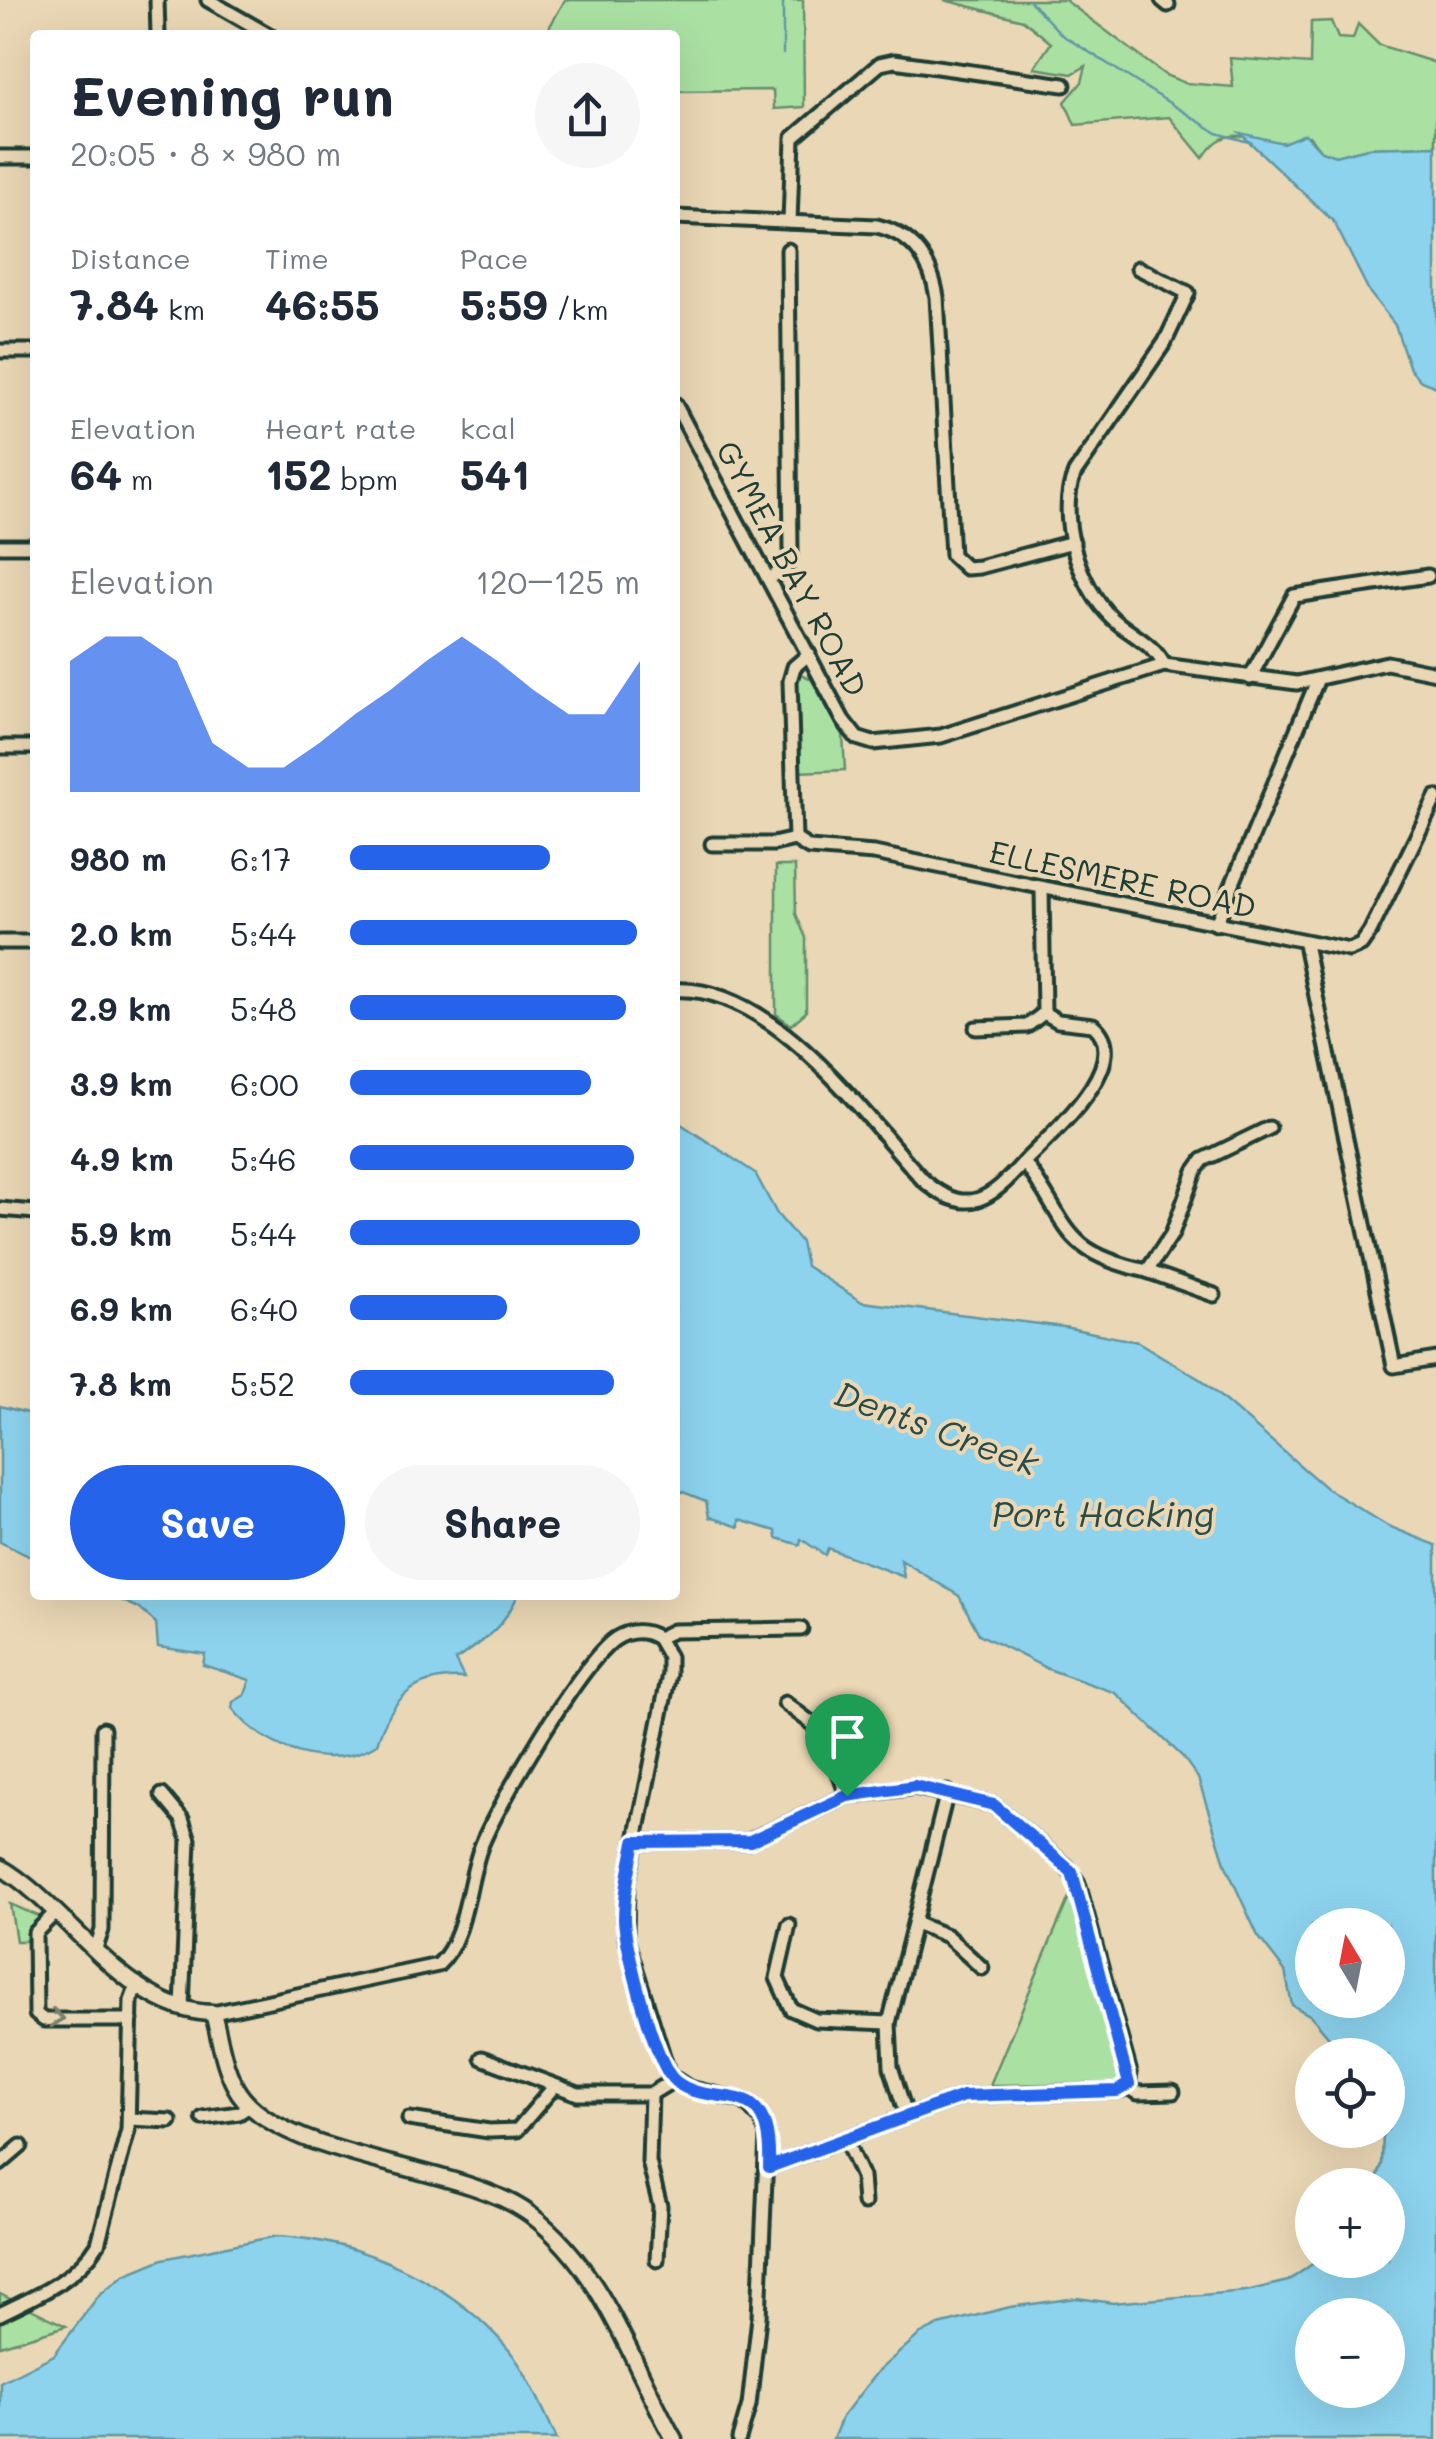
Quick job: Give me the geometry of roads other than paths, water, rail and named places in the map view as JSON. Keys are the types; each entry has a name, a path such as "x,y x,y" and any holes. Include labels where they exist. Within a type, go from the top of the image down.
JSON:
{"street":[{"path":"208,0 260,30"},
{"path":"158,2 158,30"},
{"path":"790,222 793,138 880,64 894,61 1064,85"},
{"path":"0,157 30,157"},
{"path":"680,218 891,230 917,247 927,262 937,297 948,524 956,563 979,567 1074,542"},
{"path":"768,579 785,569 791,552 788,250"},
{"path":"1138,268 1188,293 1165,342 1069,487 1068,515 1074,542 1097,598 1110,616 1164,665 1250,678 1317,681 1386,663 1436,673"},
{"path":"0,351 30,351"},
{"name":"GYMEA BAY ROAD","path":"680,413 850,730 874,743 962,732 1164,665"},
{"path":"0,546 30,546"},
{"path":"1250,678 1294,596 1428,576"},
{"path":"795,840 790,681 794,667 809,654"},
{"path":"1216,924 1317,681"},
{"path":"0,748 30,747"},
{"name":"ELLESMERE ROAD","path":"712,844 795,840 804,847 874,853 1349,950 1365,941 1436,798"},
{"path":"1042,890 1044,1013"},
{"path":"0,942 30,942"},
{"path":"1305,944 1394,1366 1436,1358"},
{"path":"680,991 718,996 755,1014 794,1041 923,1180 948,1198 989,1198 1096,1082 1104,1055 1102,1035 1093,1024 1058,1021 1044,1013"},
{"path":"976,1028 1026,1026 1044,1013"},
{"path":"1147,1271 1172,1234 1195,1170 1203,1160 1269,1128"},
{"path":"1024,1162 1041,1185 1061,1227 1083,1250 1214,1294"},
{"path":"0,1209 30,1212"},
{"path":"658,1638 667,1632 801,1629"},
{"path":"0,1867 26,1884 95,1951 138,1983 182,2008 213,2013 438,1966 452,1948 490,1828 563,1706 614,1640 639,1632 658,1638 668,1657 669,1674 624,1904 626,1938 663,2064 674,2080 698,2090 733,2095 751,2106 765,2126 769,2167 753,2381 739,2439"},
{"path":"786,1703 826,1734 847,1796"},
{"path":"95,1951 102,1930 103,1729"},
{"path":"635,1842 750,1841 847,1796 915,1786 994,1805 1076,1878 1130,2073 1128,2086"},
{"path":"906,2114 891,2067 890,2023 947,1792"},
{"path":"162,1795 182,1819 188,1840 182,2008"},
{"path":"56,1913 35,1933 36,2014 44,2020 131,2020"},
{"path":"915,1923 947,1936 982,1968"},
{"path":"789,1925 778,1978 792,2009 816,2020 890,2023"},
{"path":"0,2314 49,2289 89,2258 98,2244 129,2119 131,2020 138,1983"},
{"path":"213,2013 236,2088 249,2106 271,2124 527,2212 562,2245 608,2308 674,2439"},
{"path":"482,2058 518,2068 553,2088 578,2094 651,2094 674,2080"},
{"path":"1128,2086 1138,2093 1172,2092"},
{"path":"769,2167 846,2141 906,2114 976,2094 1117,2091 1128,2086"},
{"path":"408,2119 488,2132 517,2130 553,2088"},
{"path":"651,2094 649,2162 660,2206 657,2260"},
{"path":"204,2118 239,2113 249,2106"},
{"path":"129,2119 170,2121"},
{"path":"846,2141 862,2177 864,2203"},
{"path":"0,2164 21,2146"}],"water":[{"path":"1240,133 1283,143 1305,134 1321,151 1335,156 1368,148 1436,146 1436,387 1421,381 1410,369 1395,325 1370,293 1334,222"},
{"name":"Port Hacking","path":"680,1123 755,1173 777,1214 801,1242 806,1266 862,1302 1064,1327 1138,1342 1201,1380 1326,1488 1388,1526 1436,1545 1436,2439 833,2439 842,2417 877,2372 919,2335 939,2325 1010,2307 1077,2298 1113,2303 1246,2291 1295,2276 1405,2278 1405,2168 1381,2168 1382,2148 1405,2148 1405,2038 1330,2038 1313,2018 1405,2018 1405,1908 1295,1908 1295,2007 1285,1971 1258,1936 1226,1866 1198,1778 1183,1757 1116,1693 1048,1669 979,1634 959,1596 901,1560 904,1577 828,1548 825,1555 801,1539 800,1545 777,1538 776,1531 739,1520 739,1527 709,1517 706,1501 680,1491"},
{"path":"0,1406 30,1414 30,1557 0,1542"},
{"path":"121,1600 515,1600 492,1633 455,1660 464,1678 419,1685 398,1702 377,1744 339,1757 299,1753 262,1735 232,1708 233,1702 245,1695 250,1680 203,1665 205,1654 158,1647 156,1623 139,1608"},
{"path":"277,2236 309,2239 374,2256 462,2305 509,2350 557,2439 0,2439 0,2382 54,2355 100,2294 124,2275 163,2259"}],"waterway":[{"path":"783,0 783,54"},
{"path":"1029,0 1062,35 1217,133 1252,143"}],"water label":[{"name":"Dents Creek","path":"937,1427"}]}
